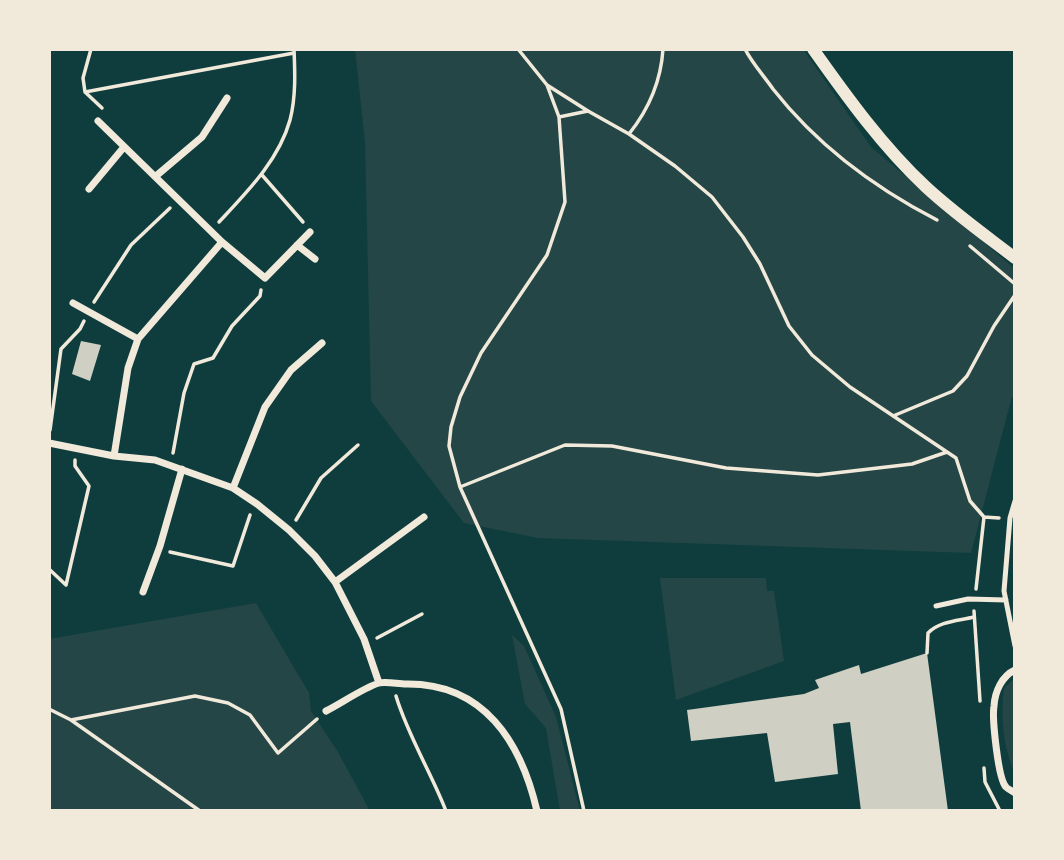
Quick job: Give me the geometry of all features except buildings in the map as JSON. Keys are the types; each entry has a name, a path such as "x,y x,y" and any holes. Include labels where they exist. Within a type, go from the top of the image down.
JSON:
{"street":[{"path":"813,49 840,88 925,186 1015,258"},
{"path":"156,176 202,136 227,98"},
{"path":"98,121 210,231 264,278 310,232"},
{"path":"89,189 124,146"},
{"path":"114,456 128,368 138,339 222,242"},
{"path":"298,245 314,259"},
{"path":"73,303 138,339"},
{"path":"233,488 265,407 291,370 322,343"},
{"path":"49,443 114,456 155,460 233,488 254,503 289,530 315,556 335,582 366,643 379,683"},
{"path":"143,592 159,549 181,469"},
{"path":"335,582 424,517"},
{"path":"1015,670 1007,673 1000,684 994,706 999,775 1006,787 1015,793"},
{"path":"326,711 379,683 426,683 450,689 493,717 518,752 532,788 537,811"}],"lane":[{"path":"1015,501 1010,518 1004,592 1015,646"},
{"path":"936,606 975,600 1006,600"}],"path":[{"path":"90,49 83,78 85,92 109,115"},
{"path":"518,49 547,85 559,117 565,202 547,255 481,353 460,397 451,427 449,446 460,488 561,709 584,811"},
{"path":"629,134 641,119 654,92 662,70 663,49"},
{"path":"745,49 794,115 838,157 896,198 946,227"},
{"path":"85,92 294,51 295,90 283,139 262,174 210,231"},
{"path":"547,85 629,134 675,166 712,197 743,237 760,264 789,326 812,355 850,387 956,458 970,501 984,517 1010,518"},
{"path":"559,117 588,111"},
{"path":"262,174 310,232"},
{"path":"49,436 61,349 80,329 131,245 179,199"},
{"path":"965,242 1015,284"},
{"path":"171,465 184,393 194,364 213,358 232,326 260,296 264,278"},
{"path":"892,416 953,391 967,376 994,326 1015,295"},
{"path":"289,530 310,501 321,478 358,445"},
{"path":"460,488 565,445 612,446 726,468 818,475 912,464 947,452"},
{"path":"49,569 66,585 89,486 75,466 74,447"},
{"path":"159,549 233,566 254,503"},
{"path":"980,713 974,617 984,517"},
{"path":"366,643 422,614"},
{"path":"927,653 928,633 932,629 954,620 974,617"},
{"path":"392,684 400,710 435,781 446,811"},
{"path":"71,720 195,696 228,703 250,715 278,753 326,711"},
{"path":"49,709 71,720 200,811"},
{"path":"984,768 985,782 1000,811"}],"shaded area":[{"path":"355,49 803,49 871,147 1015,269 1015,392 971,553 538,538 464,523 371,401 365,142"},
{"path":"660,578 766,578 767,591 774,591 784,661 676,700"},
{"path":"256,603 309,693 311,711 338,752 370,811 49,811 49,639"},
{"path":"512,635 524,646 556,717 580,811 560,811 546,728 525,704"},
{"path":"1015,678 1015,774 1005,742 1002,709 1004,688"}]}
